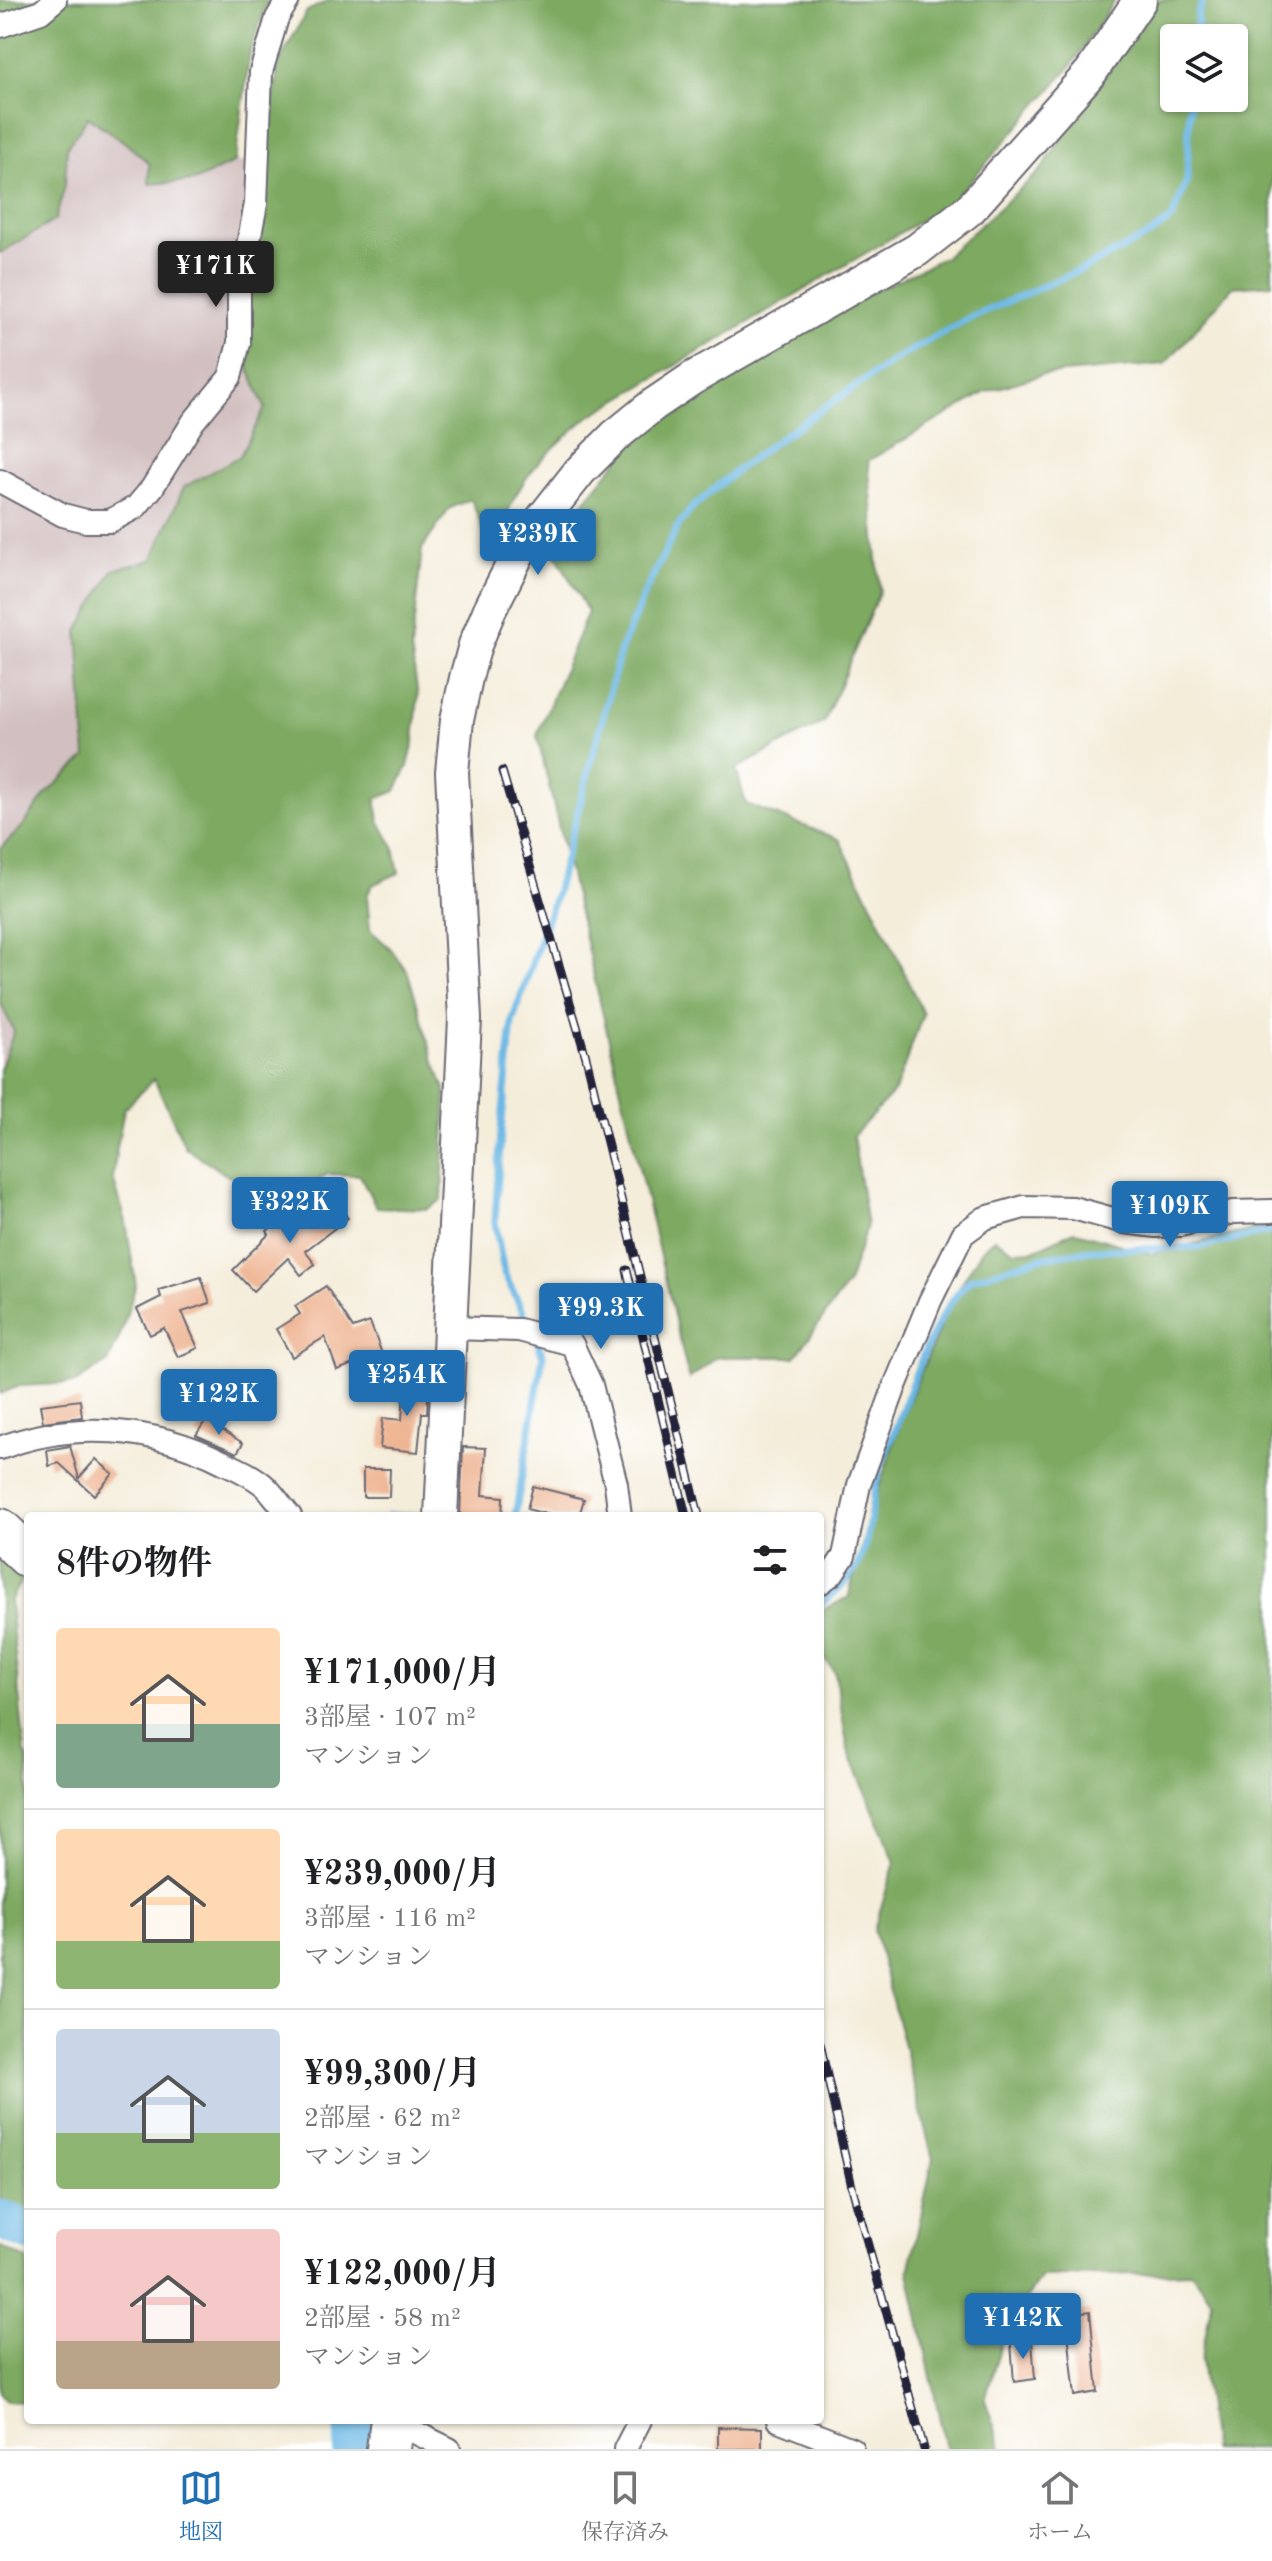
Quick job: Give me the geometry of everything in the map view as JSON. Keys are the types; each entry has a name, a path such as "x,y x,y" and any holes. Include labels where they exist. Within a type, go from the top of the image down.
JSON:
{"highway":[{"path":"0,1530 24,1552"},
{"path":"388,2449 391,2424"}],"street":[{"path":"0,26 41,12 55,0"},
{"path":"0,481 63,515 86,521 110,521 136,507 152,488 193,422 230,377 239,343 239,291 256,204 261,72 277,18 288,0"},
{"path":"441,1512 465,1019 452,772 457,720 475,645 490,609 524,542 580,471 615,436 693,378 917,250 970,209 1091,72 1140,0"},
{"path":"824,1580 844,1556 859,1485 890,1400 930,1301 963,1234 985,1218 1024,1207 1073,1208 1124,1222 1156,1226 1180,1225 1233,1212 1272,1211"},
{"path":"450,1328 519,1330 572,1344 591,1385 616,1484 620,1512"},
{"path":"0,1448 35,1437 111,1429 172,1441 205,1453 248,1475 266,1487 287,1512"},
{"path":"400,2424 449,2449"},
{"path":"625,2449 638,2424"},
{"path":"788,2424 852,2449"}],"shaded area":[{"path":"88,117 149,163 149,184 194,181 235,162 268,163 250,269 247,364 265,407 240,456 184,487 152,560 112,571 78,632 86,757 45,795 23,826 0,849 0,253 55,220 65,186 67,147"},
{"path":"0,1002 14,1031 0,1070"}],"green space":[{"path":"0,0 268,0 250,52 235,162 194,181 149,184 149,163 88,117 67,147 65,186 55,220 0,253"},
{"path":"330,0 1115,0 1071,66 952,202 587,418 537,464 518,491 504,523 484,532 471,499 450,508 422,549 411,649 418,696 414,742 408,766 396,791 376,799 379,821 394,847 399,873 372,885 367,896 370,930 391,949 408,973 446,1091 442,1200 427,1209 376,1207 360,1175 327,1174 294,1199 259,1183 228,1176 186,1148 154,1079 124,1109 116,1153 113,1178 126,1222 136,1285 108,1362 75,1383 19,1386 0,1394 0,1070 14,1031 0,1002 0,849 23,826 45,795 86,757 78,631 113,570 152,560 184,487 240,456 265,408 247,364 250,269 270,116 279,62 307,11"},
{"path":"1157,0 1272,0 1272,284 1233,287 1165,364 1041,375 986,392 868,461 880,591 824,722 736,769 746,804 839,839 923,1014 895,1091 853,1136 867,1226 848,1283 795,1357 717,1357 689,1379 537,735 588,612 550,544 630,445 704,385 850,303 945,257 1040,171"},
{"path":"1272,1225 1272,2449 1212,2449 1201,2359 1212,2300 1191,2272 1041,2277 1005,2330 985,2400 1002,2449 946,2449 909,2272 933,2159 874,1930 895,1862 848,1750 835,1673 824,1658 824,1609 848,1598 871,1512 903,1415 952,1299 982,1250 995,1239 1015,1251 1034,1250 1074,1231 1151,1254"},
{"path":"0,1557 23,1577 10,1601 24,1743 24,2212 0,2198"},
{"path":"0,2246 24,2258 24,2402 6,2401 0,2393"}],"building":[{"path":"332,1197 348,1218 305,1251 315,1264 301,1275 288,1258 253,1291 233,1270 269,1234 267,1231 281,1220 289,1230"},
{"path":"201,1277 210,1303 182,1312 198,1348 178,1357 164,1328 150,1335 137,1309 161,1297 159,1290"},
{"path":"326,1286 353,1328 370,1322 382,1354 337,1370 325,1337 292,1357 276,1329 300,1314 295,1306"},
{"path":"405,1376 429,1378 427,1413 422,1413 418,1452 380,1448 383,1418 402,1420"},
{"path":"80,1400 82,1417 43,1422 40,1405"},
{"path":"206,1420 243,1443 237,1453 196,1435"},
{"path":"70,1446 79,1478 96,1459 113,1474 94,1495 59,1463 49,1466 47,1450"},
{"path":"463,1447 486,1448 483,1495 503,1497 502,1512 460,1512"},
{"path":"363,1469 390,1469 389,1497 363,1497"},
{"path":"533,1486 584,1499 580,1512 527,1509"},
{"path":"1090,2311 1098,2392 1075,2396 1066,2314"},
{"path":"1032,2341 1035,2379 1014,2382 1011,2343"},
{"path":"718,2427 762,2428 762,2449 718,2449"}],"waterway":[{"path":"1197,24 1204,0"},
{"path":"532,1330 504,1273 495,1222 512,1022 556,893 621,649 678,526 693,507 738,469 894,360 965,320 1085,268 1151,234 1172,218 1187,180 1189,112"},
{"path":"824,1601 851,1576 859,1561 865,1545 879,1470 917,1370 946,1311 971,1279 1040,1258 1091,1250 1200,1247 1272,1231"},
{"path":"516,1512 543,1356 537,1341"},
{"path":"0,2219 24,2229"},
{"path":"353,2424 353,2449"}],"railway":[{"path":"502,771 586,1057 698,1512"},
{"path":"627,1270 685,1512"},
{"path":"824,2062 852,2187 924,2449"}]}
